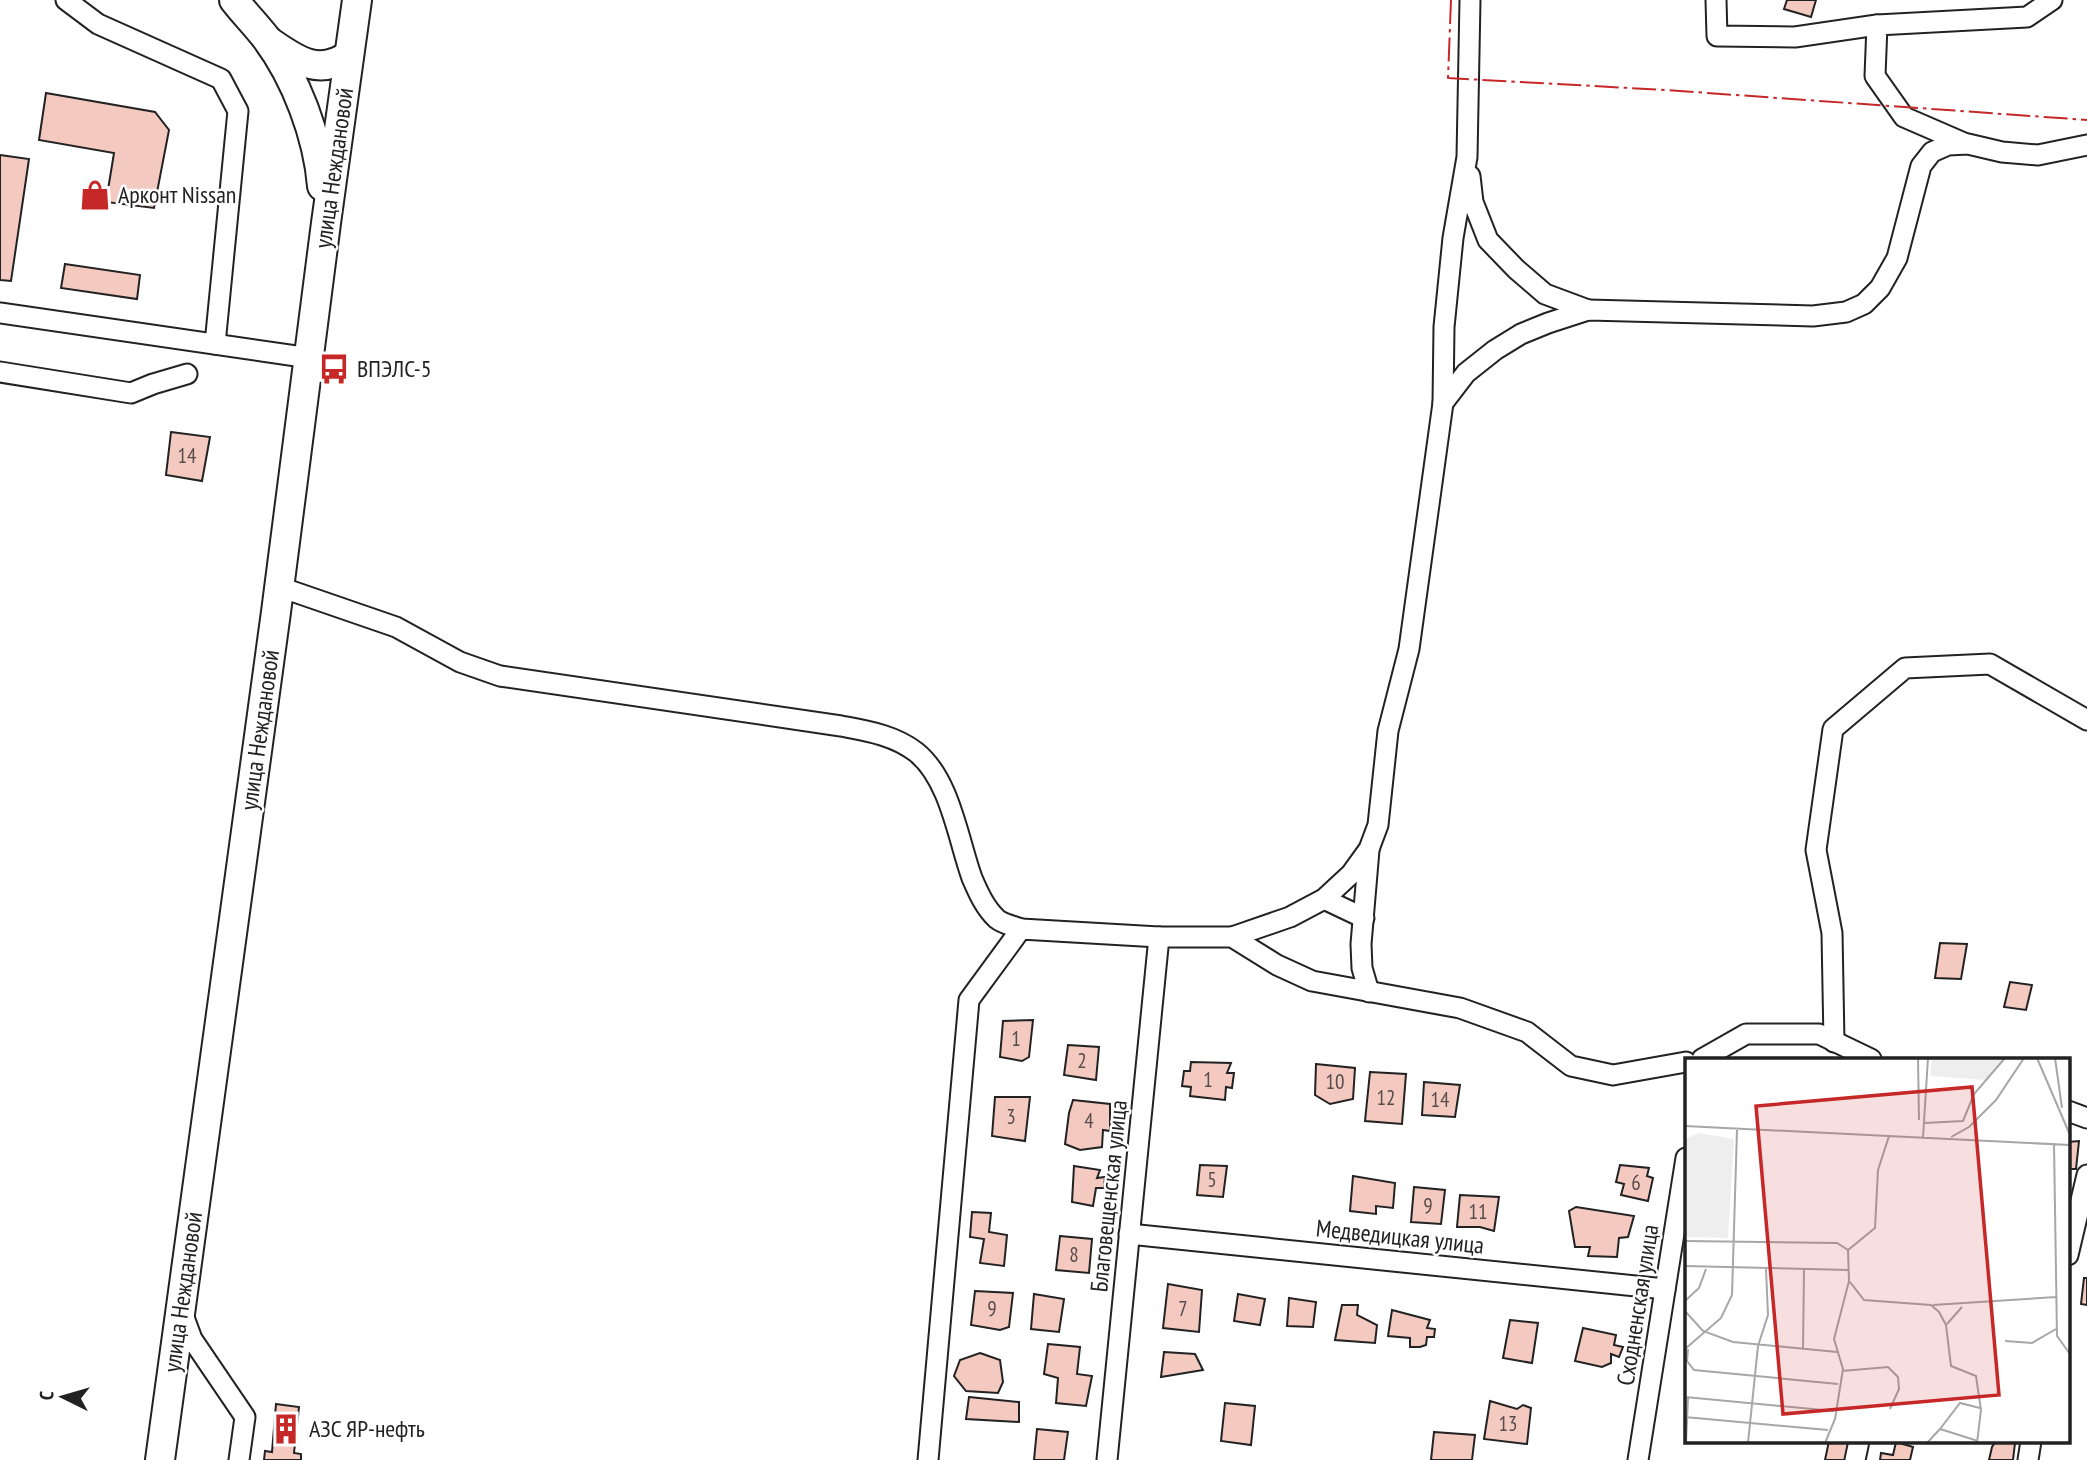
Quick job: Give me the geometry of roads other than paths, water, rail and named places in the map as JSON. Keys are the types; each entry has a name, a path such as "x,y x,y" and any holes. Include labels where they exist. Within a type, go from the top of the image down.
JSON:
{"highway":[{"path":"234,0 267,40 295,88 312,131 321,174 326,223"},
{"name":"улица Неждановой","path":"160,1460 280,587 357,0"},
{"path":"267,40 298,61 309,64 330,65 349,55"}],"street":[{"path":"66,0 98,24 221,79 238,111 215,344"},
{"path":"1469,0 1467,157 1473,202 1488,240 1516,269 1545,294 1588,310 1813,316 1846,312 1864,304 1880,288 1897,258 1921,166 1932,152 1948,145 1968,144"},
{"path":"1716,0 1717,36 1795,37 1877,25 2026,17 2052,0"},
{"path":"1877,25 1875,76 1904,117 1968,144 2002,152 2038,155 2087,145"},
{"path":"280,587 396,627 460,663 500,676 827,724 889,736 917,752 936,775 948,802 963,854 980,897 998,920 1021,929 1159,937 1232,937 1290,917 1324,899 1351,874 1368,849 1378,825 1388,731 1409,649 1443,403 1444,327 1453,238 1467,157"},
{"path":"1443,403 1466,373 1495,349 1521,334 1588,310"},
{"path":"0,313 310,358"},
{"path":"0,372 131,393 187,374"},
{"path":"1834,1042 1832,933 1816,850 1833,729 1905,668 1990,664 2087,720"},
{"path":"1368,849 1361,944 1362,968 1369,992"},
{"path":"1324,899 1364,918"},
{"path":"928,1460 969,1000 1021,929"},
{"name":"Благовещенская улица","path":"1107,1460 1159,937"},
{"path":"1232,937 1277,965 1312,981 1460,1008 1527,1032 1571,1066 1612,1075 1685,1062"},
{"path":"1704,1058 1746,1034 1819,1034 1869,1058"},
{"path":"2070,1112 2087,1118"},
{"name":"Сходненская улица","path":"1638,1460 1685,1164"},
{"path":"2070,1247 2087,1175"},
{"name":"Медведицкая улица","path":"1129,1234 1665,1289"},
{"path":"181,1309 192,1339 245,1417 239,1460"},
{"path":"1855,1460 1859,1442"},
{"path":"2028,1460 2031,1442"}],"place":[{"name":"Арконт Nissan","path":"95,195"},
{"name":"ВПЭЛС-5","path":"334,369"},
{"name":"АЗС ЯР-нефть","path":"286,1429"}]}
